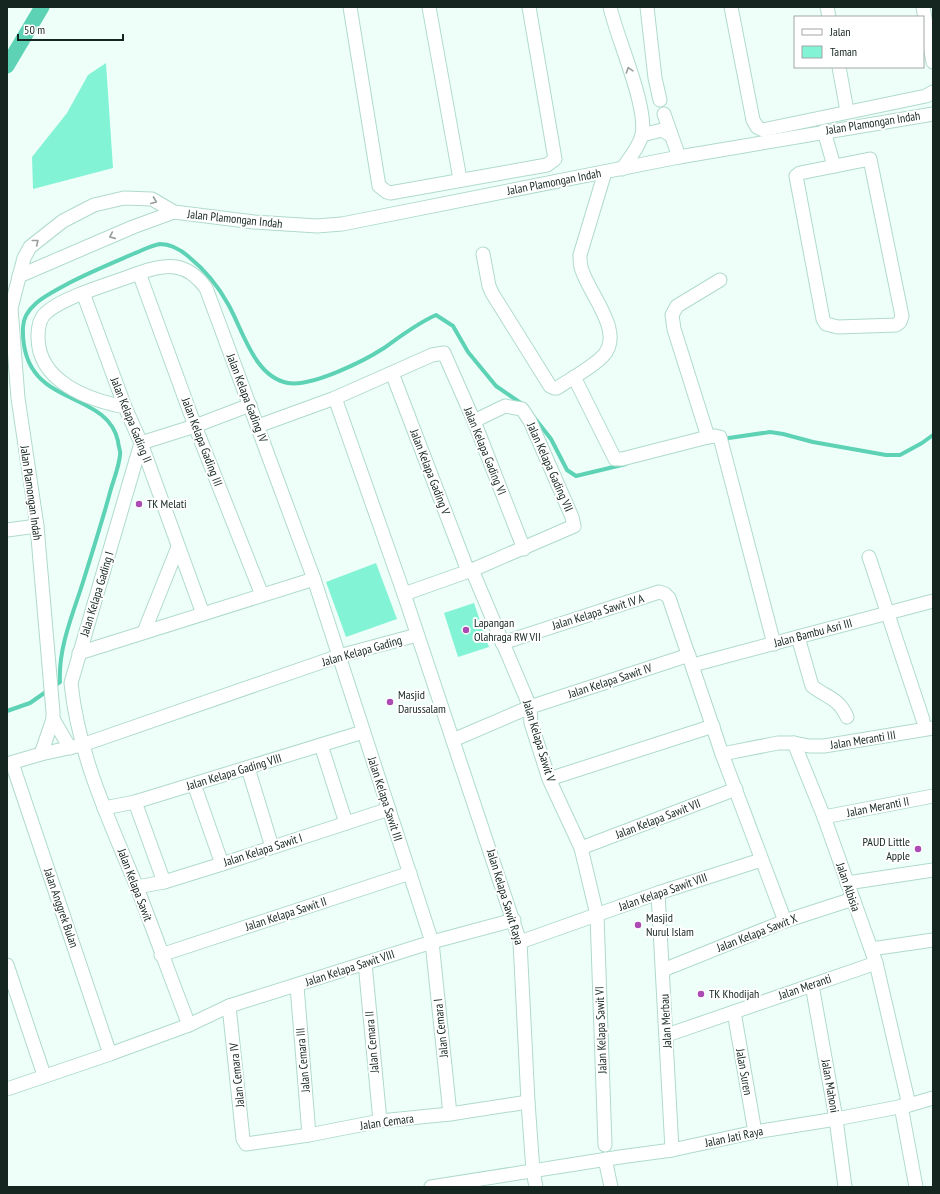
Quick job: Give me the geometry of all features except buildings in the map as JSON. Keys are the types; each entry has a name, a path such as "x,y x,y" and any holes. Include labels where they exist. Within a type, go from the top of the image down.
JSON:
{"street":[{"path":"350,7 379,186 386,192 390,193 460,179 547,165 555,159 529,7"},
{"path":"429,7 460,179"},
{"path":"610,7 637,95 643,126 642,135 622,169"},
{"path":"637,95 658,94 647,7"},
{"path":"732,7 753,120 757,127 763,130 847,111 926,96 933,92"},
{"path":"923,7 933,62"},
{"path":"839,68 847,111"},
{"path":"664,114 679,157"},
{"name":"Jalan Plamongan Indah","path":"53,715 49,682 37,526 18,398 11,308 24,258 30,247 63,221 94,205 124,198 138,198 152,199 174,212 274,224 317,226 342,224 679,157 824,131 933,114"},
{"path":"642,135 662,130 670,134"},
{"path":"824,131 834,166"},
{"path":"868,159 871,161 902,316 900,322 896,325 838,328 826,324 823,319 796,176 800,173 834,166 868,159"},
{"path":"483,254 489,286 492,293 550,386 557,388 603,356 611,343 611,335 604,316 580,266 580,255 605,172"},
{"name":"Jalan Plamongan Indah","path":"19,276 133,227 174,212"},
{"name":"Jalan Kelapa Gading IV","path":"83,293 155,267 172,266 187,271 202,283 208,293 258,426 314,579 339,656"},
{"name":"Jalan Kelapa Gading III","path":"139,273 146,288 195,426 262,595"},
{"path":"720,280 677,306 672,315 674,329 717,441 774,644"},
{"path":"83,293 54,306 46,312 38,331 38,342 43,357 48,367 70,389 97,401 125,407"},
{"name":"Jalan Kelapa Gading II","path":"83,293 125,407 142,444 203,614"},
{"name":"Jalan Kelapa Gading VI","path":"392,373 432,355 444,354 474,421 524,549"},
{"path":"258,426 335,398 392,373"},
{"name":"Jalan Kelapa Gading V","path":"392,373 470,571"},
{"path":"574,377 615,459 622,459 717,441"},
{"name":"Jalan Kelapa Gading","path":"9,764 41,754 76,747 339,656 417,635 335,398"},
{"path":"142,444 250,405"},
{"name":"Jalan Kelapa Gading VII","path":"474,421 505,406 522,409 530,421 575,524 572,528 524,549"},
{"name":"Jalan Kelapa Gading I","path":"76,747 71,683 142,444"},
{"path":"7,530 37,526"},
{"path":"144,632 178,547"},
{"path":"404,594 470,571 524,549"},
{"path":"869,557 928,724"},
{"name":"Jalan Kelapa Sawit V","path":"470,571 530,707 531,723 549,779 580,848 597,915"},
{"path":"79,653 314,579"},
{"name":"Jalan Kelapa Sawit IV A","path":"502,643 659,592 665,594 669,598 691,660"},
{"name":"Jalan Bambu Asri III","path":"691,660 774,644 933,601"},
{"name":"Jalan Kelapa Sawit Raya","path":"417,635 514,920 520,942 528,1102 533,1171 536,1187"},
{"path":"798,637 812,686 833,698 841,705 847,717"},
{"name":"Jalan Kelapa Sawit III","path":"339,656 432,942"},
{"path":"691,660 722,754 785,921"},
{"name":"Jalan Kelapa Sawit IV","path":"453,740 530,707 691,660"},
{"path":"53,715 76,747"},
{"path":"41,754 53,715"},
{"name":"Jalan Meranti III","path":"794,743 809,746 824,746 928,724"},
{"path":"549,779 713,726"},
{"name":"Jalan Kelapa Gading VIII","path":"104,808 136,802 363,732"},
{"path":"722,754 778,743 794,743"},
{"name":"Jalan Albisia","path":"794,743 824,817 876,963 905,1105 916,1187"},
{"path":"321,745 346,823"},
{"name":"Jalan Kelapa Sawit","path":"76,747 104,808 189,1025"},
{"name":"Jalan Anggrek Bulan","path":"9,764 110,1054"},
{"path":"248,768 272,847"},
{"path":"194,784 222,864"},
{"name":"Jalan Kelapa Sawit VII","path":"580,848 736,789"},
{"name":"Jalan Meranti II","path":"824,817 933,796"},
{"path":"136,802 164,882"},
{"name":"Jalan Kelapa Sawit I","path":"136,887 164,882 389,809"},
{"name":"Jalan Kelapa Sawit VIII","path":"520,942 658,893 761,860"},
{"path":"847,884 933,870"},
{"name":"Jalan Kelapa Sawit II","path":"162,955 410,873"},
{"name":"Jalan Merbau","path":"658,893 667,1035 672,1150"},
{"name":"Jalan Kelapa Sawit X","path":"663,970 785,921 852,899"},
{"name":"Jalan Kelapa Sawit VI","path":"597,915 605,1145"},
{"name":"Jalan Kelapa Sawit VIII","path":"7,1088 110,1054 189,1025 229,1006 297,986 432,942 514,920"},
{"path":"871,949 933,940"},
{"name":"Jalan Cemara I","path":"432,942 450,1114"},
{"name":"Jalan Cemara II","path":"365,963 380,1122"},
{"name":"Jalan Meranti","path":"667,1035 876,963"},
{"path":"7,965 44,1075"},
{"name":"Jalan Mahoni","path":"812,985 836,1119 845,1187"},
{"name":"Jalan Cemara III","path":"297,986 309,1135"},
{"name":"Jalan Cemara IV","path":"229,1006 244,1139 246,1144"},
{"name":"Jalan Suren","path":"734,1012 755,1132"},
{"name":"Jalan Jati Raya","path":"431,1187 672,1150 755,1132 836,1119 933,1098"},
{"name":"Jalan Cemara","path":"246,1144 309,1135 380,1122 450,1114 528,1102"},
{"path":"606,1160 611,1187"}],"green space":[{"path":"106,63 113,168 33,189 32,157 67,113 88,75"},
{"path":"376,563 397,619 346,637 326,582"},
{"name":"Lapangan Olahraga RW VII","path":"474,603 489,647 458,657 444,613"}],"waterway":[{"path":"7,66 42,7"},
{"path":"7,711 30,703 60,682 61,657 67,631 100,528 117,470 120,453 118,441 110,424 98,412 49,385 35,372 26,354 23,327 25,319 28,312 47,295 85,275 146,248 160,244 168,245 186,254 211,279 228,304 258,362 266,372 276,379 288,383 298,383 310,381 338,372 384,348 415,326 436,315 453,326 468,352 496,386 525,406"},
{"path":"533,416 551,439 567,470 576,476 626,464"},
{"path":"722,439 770,432 813,442 886,455 900,455 933,435"}],"place":[{"name":"TK Melati","path":"139,504"},
{"name":"Lapangan Olahraga RW VII","path":"466,630"},
{"name":"Masjid Darussalam","path":"390,702"},
{"name":"PAUD Little Apple","path":"918,849"},
{"name":"Masjid Nurul Islam","path":"638,925"},
{"name":"TK Khodijah","path":"701,994"}]}
